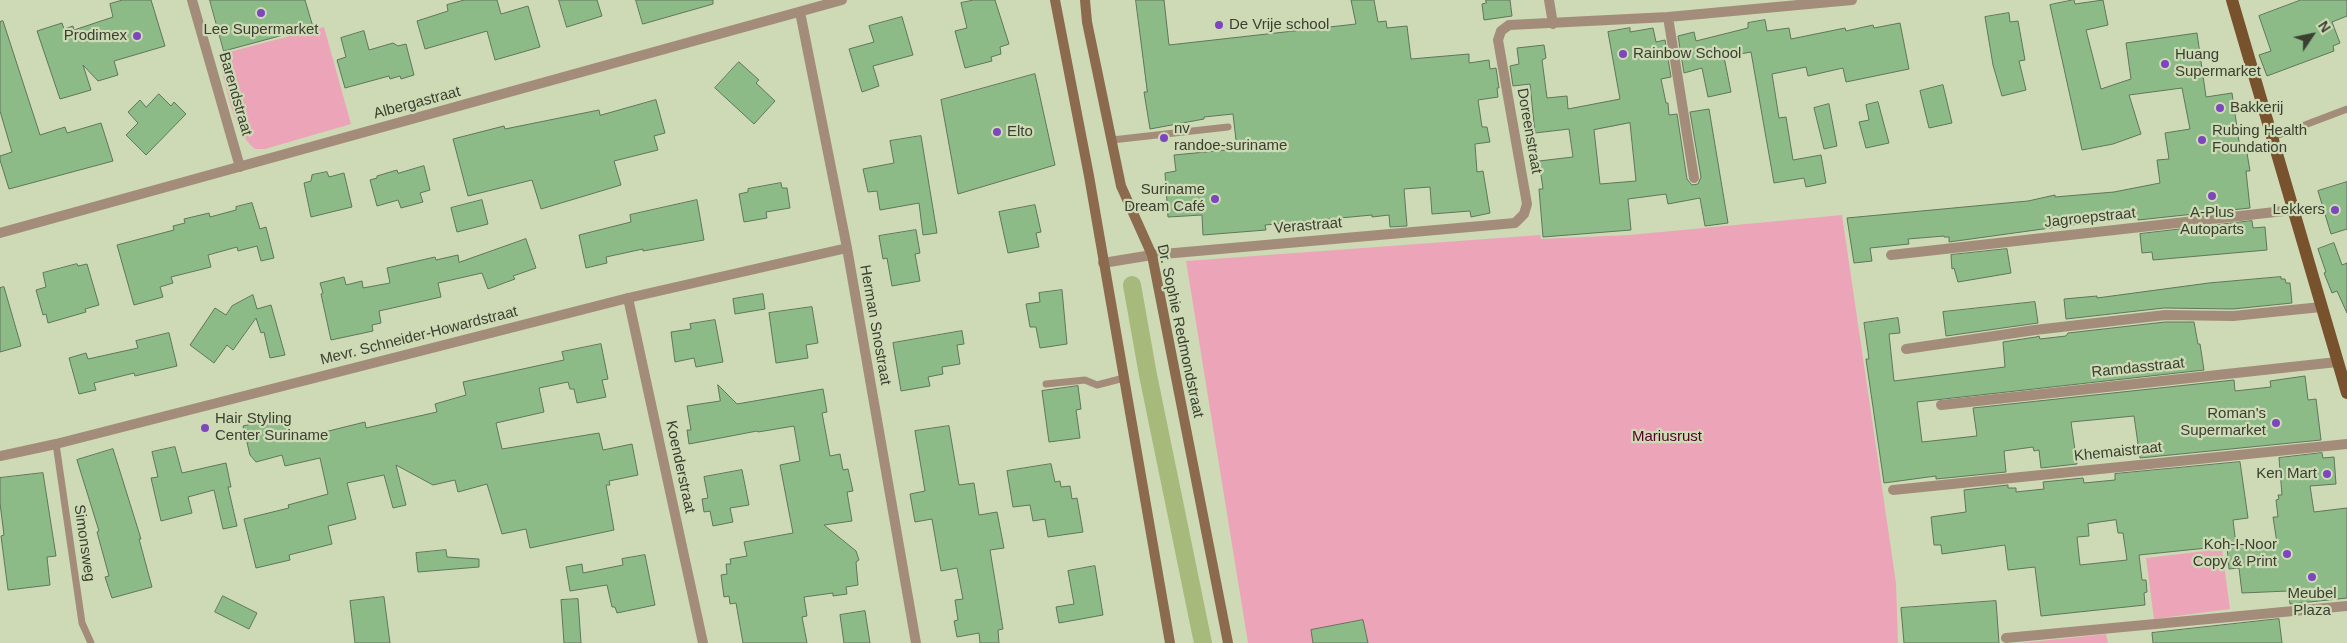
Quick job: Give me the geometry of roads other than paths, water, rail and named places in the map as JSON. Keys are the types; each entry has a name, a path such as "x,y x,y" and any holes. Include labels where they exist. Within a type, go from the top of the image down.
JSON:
{"main road":[{"path":"2232,0 2347,393"}],"street":[{"name":"Barendstraat","path":"192,0 240,167"},
{"name":"Albergastraat","path":"0,233 842,0"},
{"path":"1055,0 1170,643"},
{"name":"Dr. Sophie Redmondstraat","path":"1085,0 1087,22 1121,186 1152,255 1228,643"},
{"path":"1549,0 1553,24 1668,17 1852,0"},
{"name":"Herman Snostraat","path":"800,12 847,248 916,643"},
{"path":"1668,17 1694,178"},
{"name":"Doreenstraat","path":"1515,223 1524,214 1527,204 1498,40 1501,31 1509,25 1553,24"},
{"name":"Jagroepstraat","path":"1891,255 2293,210"},
{"name":"Verastraat","path":"1103,263 1152,255 1515,223"},
{"name":"Mevr. Schneider-Howardstraat","path":"0,456 56,444 628,298 847,248"},
{"name":"Koenderstraat","path":"628,298 703,643"},
{"path":"1906,349 2036,330 2165,315 2233,316 2321,307"},
{"name":"Ramdasstraat","path":"1941,405 2337,362"},
{"name":"Khemaistraat","path":"1893,490 2347,444"},
{"path":"2006,638 2347,606"}],"lane":[{"path":"2273,137 2347,109"},
{"path":"1112,140 1228,127"},
{"path":"1046,384 1085,380 1097,385 1124,378"},
{"name":"Simonsweg","path":"56,444 82,623 91,643"}],"waterway":[{"path":"1132,285 1148,375 1203,643"}],"place":[{"name":"Lee Supermarket","path":"261,13"},
{"name":"De Vrije school","path":"1219,25"},
{"name":"Prodimex","path":"137,36"},
{"name":"Rainbow School","path":"1623,54"},
{"name":"Huang Supermarket","path":"2165,64"},
{"name":"Bakkerij","path":"2220,108"},
{"name":"Elto","path":"997,132"},
{"name":"nv randoe-suriname","path":"1164,138"},
{"name":"Rubing Health Foundation","path":"2202,140"},
{"name":"A-Plus Autoparts","path":"2212,196"},
{"name":"Suriname Dream Café","path":"1215,199"},
{"name":"Lekkers","path":"2335,210"},
{"name":"Roman's Supermarket","path":"2276,423"},
{"name":"Hair Styling Center Suriname","path":"205,428"},
{"name":"Ken Mart","path":"2327,474"},
{"name":"Koh-I-Noor Copy & Print","path":"2287,554"},
{"name":"Meubel Plaza","path":"2312,577"}],"park label":[{"name":"Mariusrust","path":"1667,437"}]}
